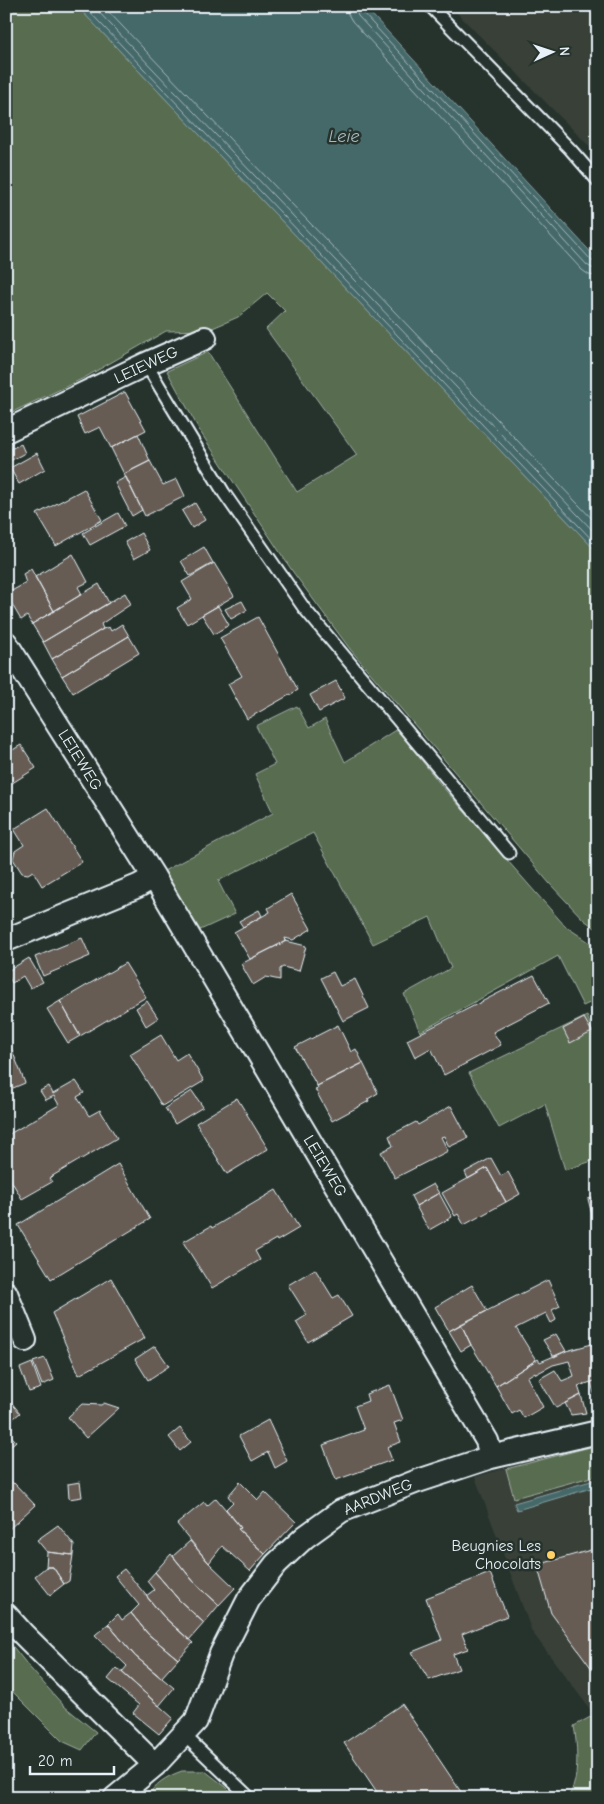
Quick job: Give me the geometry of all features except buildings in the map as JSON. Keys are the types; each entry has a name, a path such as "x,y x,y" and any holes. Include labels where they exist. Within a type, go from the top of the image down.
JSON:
{"street":[{"name":"LEIEWEG","path":"6,431 205,338"},
{"name":"LEIEWEG","path":"6,643 154,877 487,1441 491,1457"},
{"path":"6,940 138,886 154,877"},
{"path":"6,1293 25,1340"},
{"name":"AARDWEG","path":"154,1765 196,1721 220,1654 249,1599 276,1564 298,1543 341,1511 415,1482 491,1457 598,1432"},
{"path":"6,1615 154,1765 115,1798"}],"lane":[{"path":"430,6 596,175"},
{"path":"146,364 224,493 304,608 510,853"},
{"path":"183,1734 250,1798"}],"shaded area":[{"path":"450,6 598,6 598,155"},
{"name":"Beugnies Les Chocolats","path":"598,1441 598,1720 532,1632 475,1477"}],"green space":[{"path":"6,6 77,6 598,553 598,930 584,920 550,884 350,649 293,572 201,433 167,371 208,352 297,492 357,455 266,329 285,311 267,293 238,317 208,330 166,331 84,378 6,415"},
{"path":"297,706 309,728 325,719 345,762 397,729 441,785 565,926 598,948 598,999 583,1006 558,956 420,1032 404,994 451,968 430,917 373,944 313,833 218,881 235,914 198,931 162,872 273,813 255,774 275,764 256,726"},
{"path":"587,1016 598,1047 598,1159 565,1170 545,1104 499,1128 469,1073"},
{"path":"598,1445 598,1475 514,1498 506,1469"},
{"path":"6,1638 64,1706 96,1732 82,1750 62,1741 6,1685"},
{"path":"594,1715 598,1720 598,1798 567,1798 573,1788 577,1765 574,1726"},
{"path":"182,1771 205,1771 237,1798 146,1798 161,1781"}],"water":[{"name":"Leie","path":"77,6 364,6 598,260 598,553"},
{"path":"598,1479 598,1486 517,1510 514,1503"}],"place":[{"name":"Beugnies Les Chocolats","path":"551,1555"}]}
